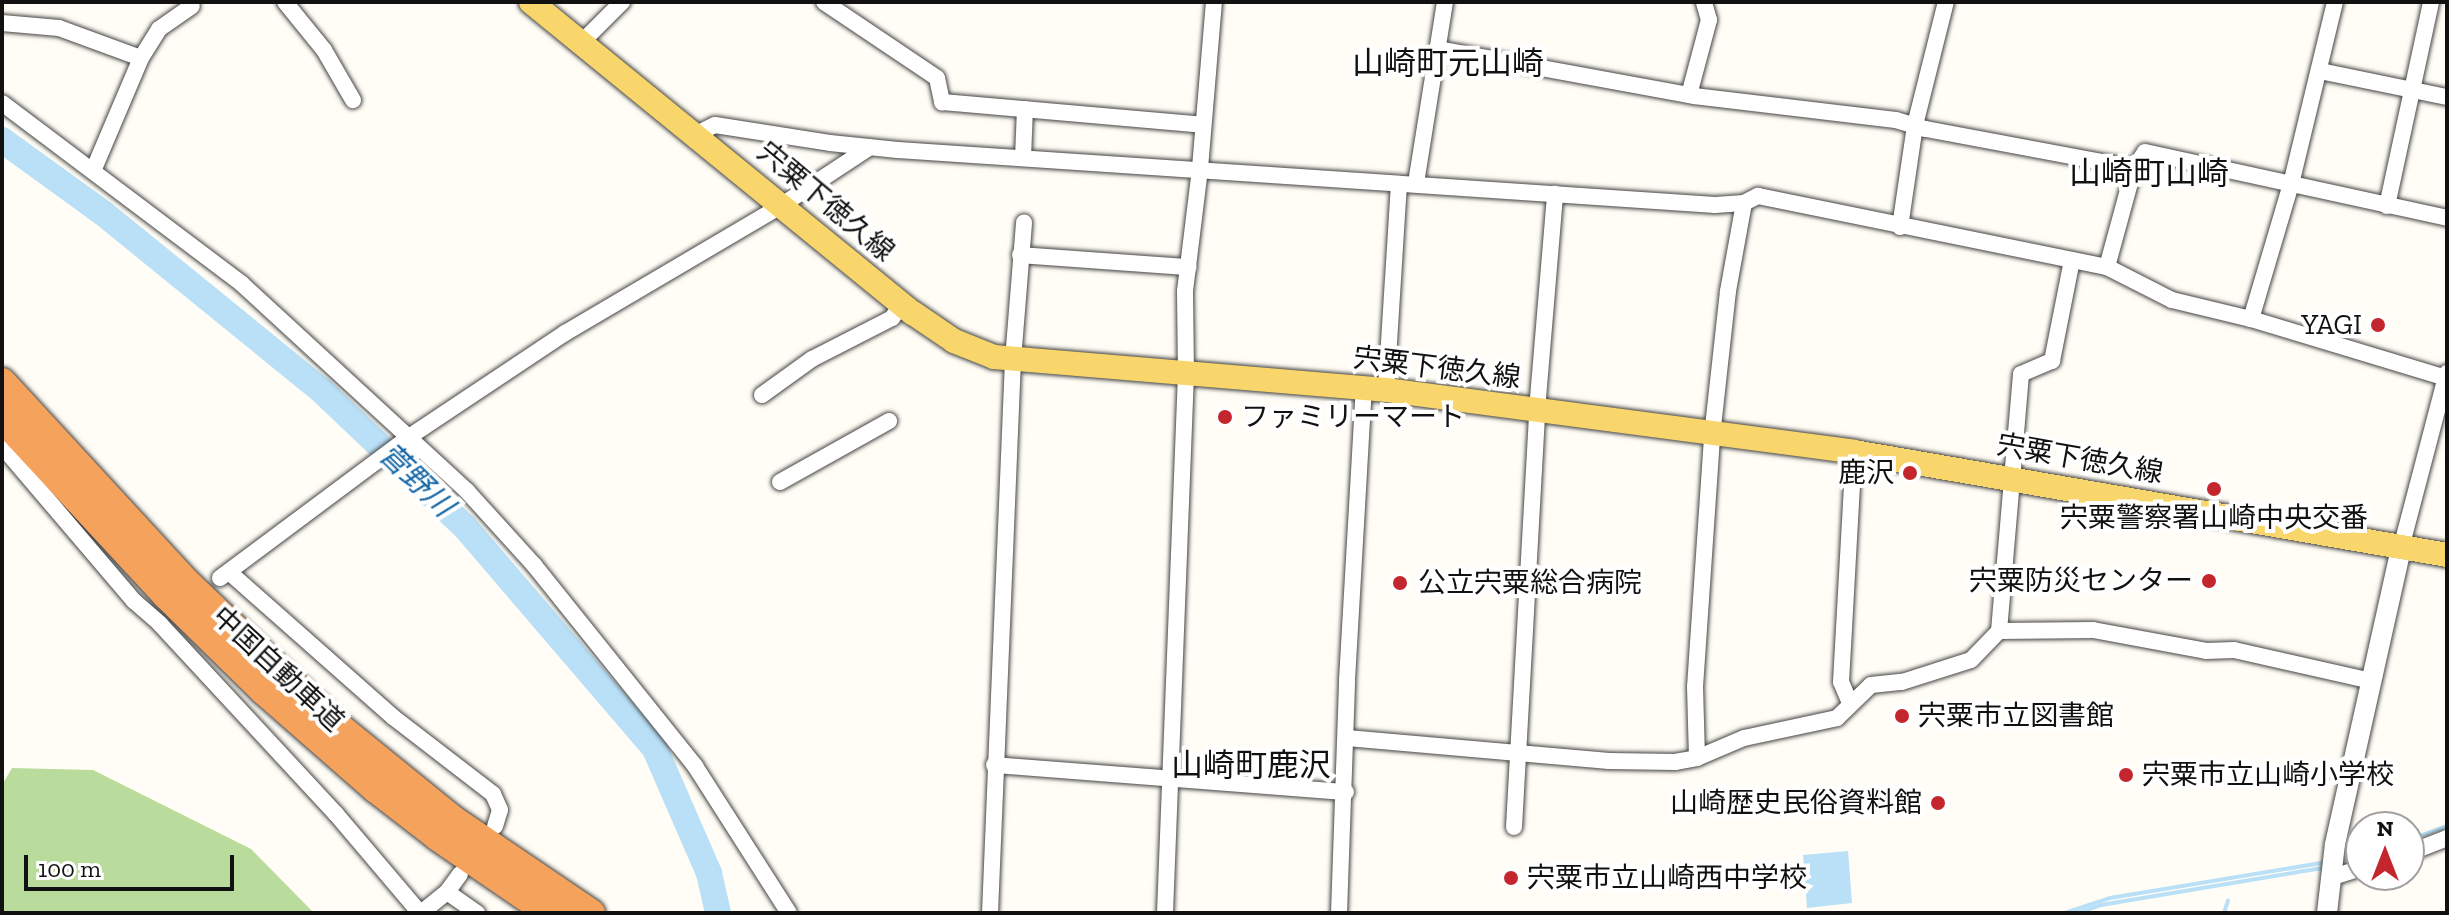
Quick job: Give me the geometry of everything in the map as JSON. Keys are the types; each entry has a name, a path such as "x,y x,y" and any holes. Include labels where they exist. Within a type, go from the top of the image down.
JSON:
{"highway":[{"name":"中国自動車道","path":"2,382 184,580 334,723 452,819 591,913"},
{"name":"中国自動車道","path":"2,418 166,595 319,741 438,837 549,913"}],"main road":[{"name":"宍粟下徳久線","path":"531,2 697,134 902,304 954,341 994,357 1375,389 1712,436 1854,452 2011,476 2447,555"}],"street":[{"path":"285,2 324,50 353,100"},
{"path":"582,42 622,2"},
{"path":"824,2 937,78 942,102 1203,125"},
{"path":"1165,913 1165,851 1172,776 1186,374 1185,291 1200,168 1214,2"},
{"path":"1416,183 1445,2"},
{"path":"1689,95 1709,20 1704,2"},
{"path":"1900,227 1915,125 1946,2"},
{"path":"2251,319 2291,184 2335,2"},
{"path":"2387,206 2431,2"},
{"path":"93,171 141,58 159,29 193,3"},
{"path":"2,23 59,28 141,58"},
{"path":"1438,49 1689,95 1915,125 2134,168"},
{"path":"2320,71 2447,97"},
{"path":"2,103 242,284 467,491 579,620 695,766 789,913"},
{"path":"1023,158 1025,109"},
{"path":"697,134 715,125 870,147 1715,205 1744,203 1758,196 2107,267 2172,300 2251,319 2446,376 2401,548 2330,878 2327,913"},
{"path":"495,826 500,810 493,794 393,717 224,575 409,437 565,333 782,205 870,147"},
{"path":"2107,267 2134,168 2145,152 2447,218"},
{"path":"1339,913 1353,558 1399,184"},
{"path":"1514,827 1537,410 1555,194"},
{"path":"1697,758 1695,687 1712,436 1728,291 1744,203"},
{"path":"990,913 1013,360 1024,222"},
{"path":"1020,255 1189,267"},
{"path":"1347,738 1634,762 1675,762 1697,758 1744,738 1837,718 1871,685 1902,682 1971,660 1999,631 2021,374 2052,361 2072,260"},
{"path":"762,395 812,359 892,318 902,304"},
{"path":"780,482 889,421"},
{"path":"2,446 134,601 166,620 421,913 447,892 460,874"},
{"path":"1850,703 1841,682 1854,452"},
{"path":"1999,631 2093,630 2206,651 2234,650 2372,681"},
{"path":"994,765 1172,776 1346,792"},
{"path":"2425,847 2447,838"},
{"path":"2330,878 2345,873"},
{"path":"447,892 477,913"}],"green space":[{"path":"12,768 93,770 251,849 314,913 2,913 2,785"}],"water":[{"path":"1848,851 1852,903 1807,908 1803,855"}],"waterway":[{"name":"菅野川","path":"2,140 103,213 321,390 465,527 655,749 709,873 718,913"},
{"path":"2228,767 2336,779"},
{"path":"2425,834 2447,826"},
{"path":"2340,860 2345,859"},
{"path":"2065,913 2110,898 2327,862"},
{"path":"2078,913 2101,905 2327,867"},
{"path":"2224,913 2228,901"}],"place":[{"name":"YAGI","path":"2378,325"},
{"name":"ファミリーマート","path":"1225,417"},
{"name":"鹿沢","path":"1910,473"},
{"name":"宍粟警察署山崎中央交番","path":"2214,489"},
{"name":"宍粟防災センター","path":"2209,581"},
{"name":"公立宍粟総合病院","path":"1400,583"},
{"name":"宍粟市立図書館","path":"1902,716"},
{"name":"宍粟市立山崎小学校","path":"2126,775"},
{"name":"山崎歴史民俗資料館","path":"1938,803"},
{"name":"宍粟市立山崎西中学校","path":"1511,878"}],"district":[{"name":"山崎町元山崎","path":"1448,63"},
{"name":"山崎町山崎","path":"2149,173"},
{"name":"山崎町鹿沢","path":"1251,765"}]}
